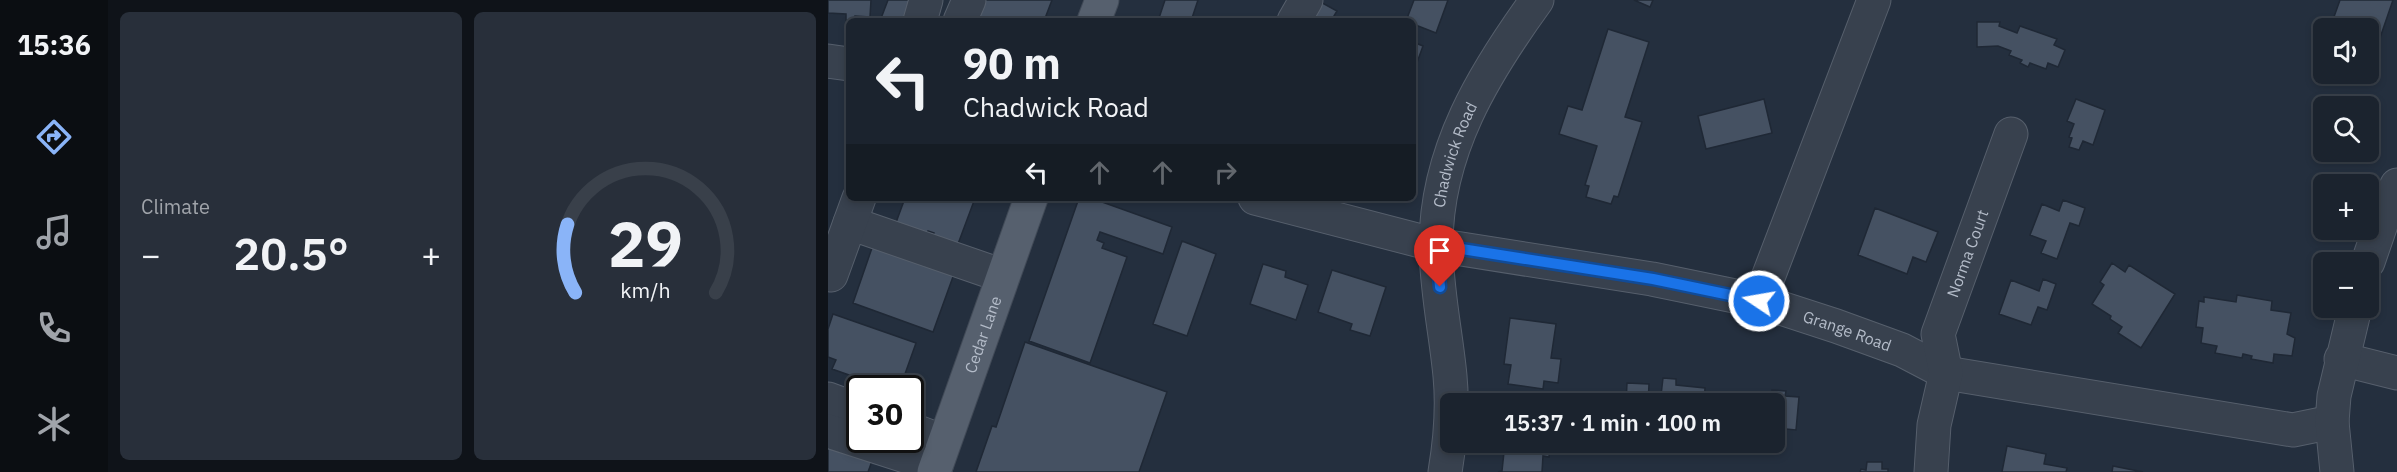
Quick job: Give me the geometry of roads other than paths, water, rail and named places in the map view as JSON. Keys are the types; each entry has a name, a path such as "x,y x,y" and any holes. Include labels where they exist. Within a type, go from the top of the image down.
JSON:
{"main road":[{"name":"Cedar Lane","path":"938,460 1030,201"}],"street":[{"path":"921,18 926,0"},
{"path":"961,18 969,0"},
{"path":"1296,18 1306,0"},
{"name":"Chadwick Road","path":"1445,472 1449,453 1450,379 1436,245 1440,192 1449,156 1463,120 1506,43 1537,0"},
{"path":"1759,301 1874,0"},
{"path":"828,62 846,64"},
{"name":"Norma Court","path":"1946,373 1938,334 2011,134"},
{"path":"2371,252 2390,198 2397,185"},
{"name":"Grange Road","path":"1267,201 1436,245 1653,279 1759,301 1902,350 1946,373 2293,430 2332,422"},
{"path":"831,275 855,211 1004,276"},
{"path":"2337,472 2332,422 2334,396 2352,318"},
{"path":"2341,359 2397,373"},
{"path":"1931,472 1934,425 1946,373"},
{"path":"828,399 846,406"},
{"path":"828,431 938,460"},
{"path":"924,444 938,460"}]}
